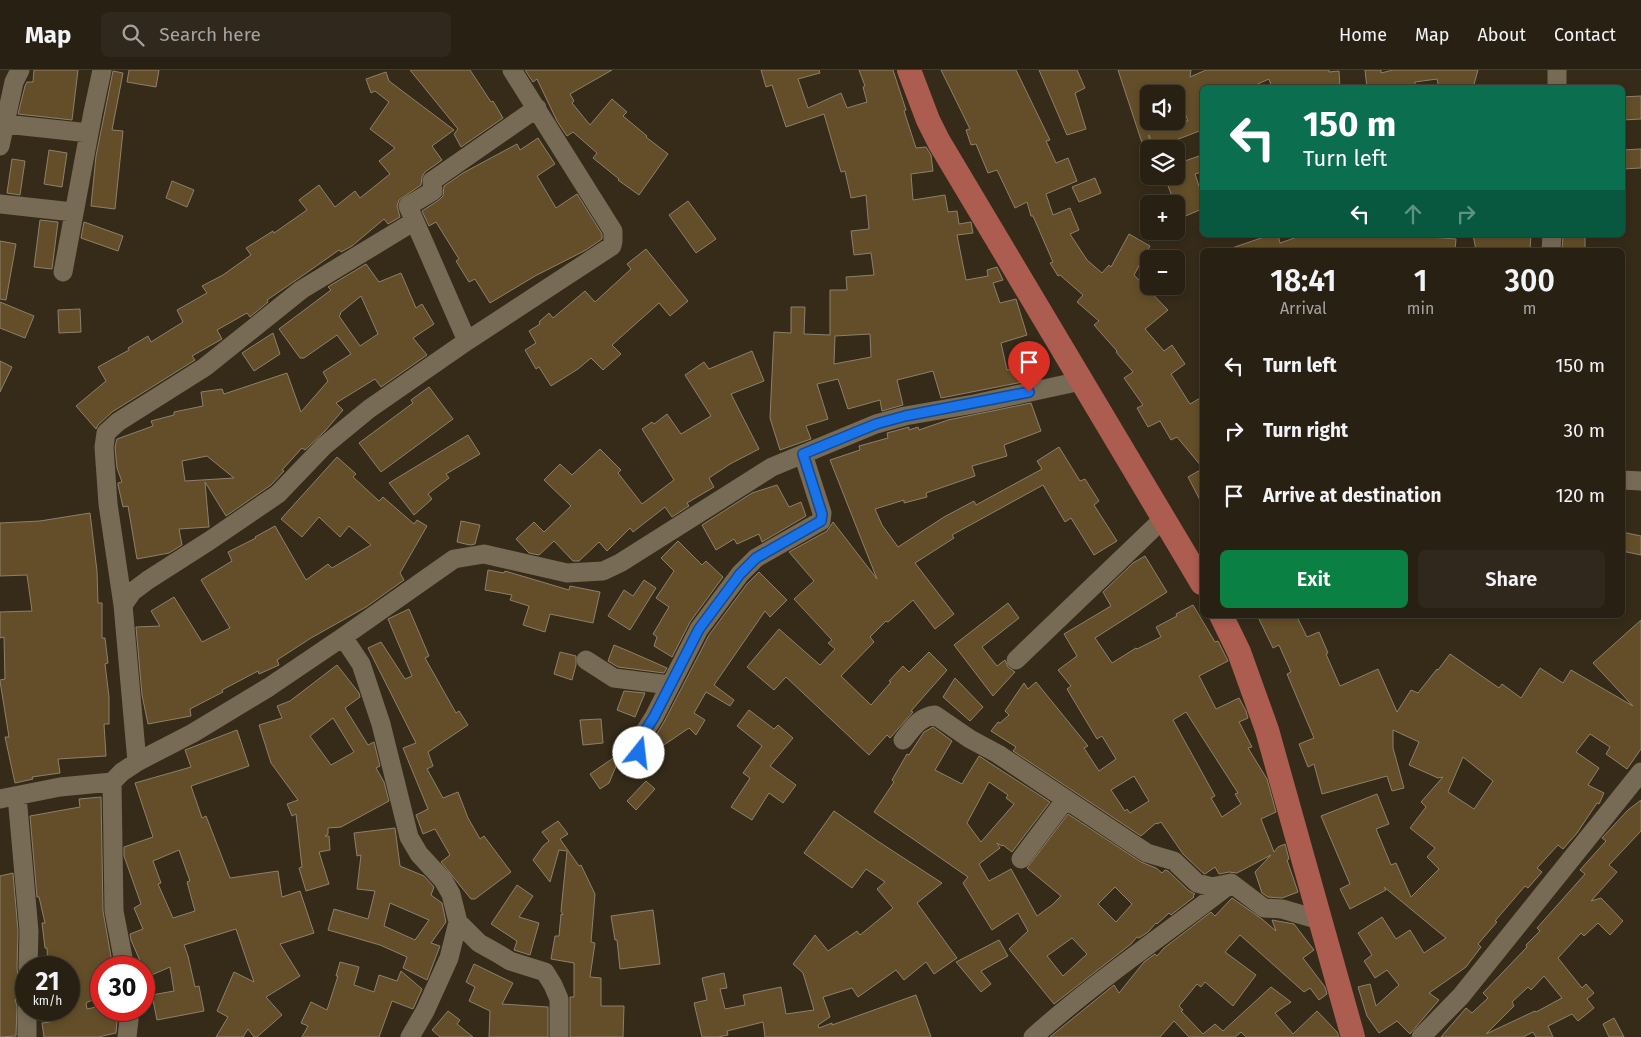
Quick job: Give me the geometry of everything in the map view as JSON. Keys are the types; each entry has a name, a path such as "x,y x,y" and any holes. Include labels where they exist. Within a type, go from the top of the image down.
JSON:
{"main road":[{"path":"909,70 928,120 939,142 1200,580"},
{"path":"921,70 946,128 988,204 1200,560"},
{"path":"1222,618 1239,652 1267,730 1353,1037"},
{"path":"1234,618 1255,662 1270,703 1356,1015 1364,1037"}],"street":[{"path":"0,146 14,82 20,70"},
{"path":"63,272 102,70"},
{"path":"123,605 132,592 148,580 278,494 324,446 369,409 467,341 608,250 614,241 613,230 512,70"},
{"path":"1556,85 1557,70"},
{"path":"467,341 413,222 408,206 433,191 432,181 537,108"},
{"path":"5,124 89,133"},
{"path":"0,204 74,212"},
{"path":"137,762 123,605 108,504 104,447 106,433 118,422 205,367 300,290 413,222"},
{"path":"28,956 29,931 8,798 60,787 112,782 122,772 137,762 193,733 269,687 454,559 484,554 567,573 603,571 620,563 772,468 876,424 905,416 974,404 1081,381"},
{"path":"648,767 639,753 638,742 654,717 699,629 740,574 756,558 821,521 822,514 803,454"},
{"path":"1625,480 1641,481"},
{"path":"1016,660 1164,518"},
{"path":"343,637 361,664 381,724 409,837 419,854 443,880 451,894 458,922 449,958 425,1012 410,1037"},
{"path":"586,660 614,678 670,685"},
{"path":"903,740 918,722 926,716 935,715 970,739 998,754 1147,853 1174,861 1197,882 1212,887 1231,883 1264,908 1282,909 1320,920"},
{"path":"1421,1037 1461,996 1641,772"},
{"path":"112,782 114,911 123,956"},
{"path":"1021,859 1066,799"},
{"path":"1033,1037 1088,990 1114,973 1231,883"},
{"path":"458,922 479,943 491,950 510,960 545,972 559,999 559,1037"},
{"path":"27,1037 28,1021"},
{"path":"127,1037 129,1021"}],"building":[{"path":"34,70 78,70 72,120 18,114 25,86 27,82 33,82"},
{"path":"129,70 159,70 156,87 127,82"},
{"path":"410,70 470,70 503,118 461,147 454,134 458,129"},
{"path":"525,70 612,70 570,94 574,101 572,103 590,125 612,99 627,112 623,116 668,154 639,195 593,158 597,153 573,132 567,136 557,121 537,79 533,82"},
{"path":"761,70 819,70 820,73 798,79 808,108 841,93 847,108 867,102 863,87 865,86 859,70 893,70 916,148 926,147 931,155 933,171 911,174 913,200 945,195 948,212 957,211 959,224 971,222 973,233 957,235 966,280 988,276 987,270 997,267 1003,280 993,283 1000,303 1016,299 1027,335 1001,343 1007,370 1034,363 1038,379 941,398 933,371 897,380 903,405 882,411 880,400 848,409 838,379 817,384 828,419 806,426 811,439 780,450 770,418 774,332 791,333 791,307 805,307 804,334 830,335 830,290 847,290 846,277 874,275 871,253 854,255 851,231 869,229 866,195 851,198 845,171 841,172 824,114 786,127 772,85 766,87","holes":["870,334 871,357 834,364 835,336"]},
{"path":"941,70 1016,70 1050,140 1046,141 1056,163 1068,158 1077,181 1046,194 1053,215 1070,208 1079,230 1070,234 1087,260 1102,273 1109,265 1111,267 1129,234 1150,246 1148,250 1140,250 1140,264 1134,275 1140,281 1140,295 1153,295 1168,310 1145,329 1164,351 1172,345 1185,364 1171,374 1190,404 1200,398 1200,465 1177,437 1171,440 1160,421 1148,427 1137,408 1143,405 1124,378 1133,372 1094,325 1099,321 1077,302 1083,295 1060,275 1058,276 1050,263 1053,262 1033,216 1031,216 1027,202 1015,208 997,170 988,173 976,144 971,145 966,130 970,129"},
{"path":"1039,70 1077,70 1085,88 1075,93 1086,129 1067,135"},
{"path":"1118,70 1191,70 1190,77 1206,70 1339,71 1340,85 1271,85 1269,79 1256,85 1200,85 1200,131 1176,140 1151,140 1149,135 1149,140 1141,140"},
{"path":"1365,70 1381,70 1381,73 1393,70 1478,70 1474,85 1438,85 1437,79 1415,82 1415,85 1367,85"},
{"path":"113,71 123,73 112,130 123,131 115,209 91,206 96,156"},
{"path":"386,72 389,81 454,130 432,146 442,160 425,172 421,185 399,200 397,206 400,217 388,224 384,219 352,246 341,252 339,250 267,300 268,302 250,317 247,313 217,330 222,339 192,356 195,360 112,412 96,429 76,406 106,381 98,367 129,350 128,348 148,336 151,342 183,322 177,310 207,293 202,286 223,275 251,255 246,248 273,231 274,233 307,210 299,200 319,185 335,207 355,191 360,198 390,174 379,161 395,148 370,129 389,102 375,91 371,93 366,79"},
{"path":"1641,96 1641,119 1625,120 1625,97"},
{"path":"538,138 555,164 537,176 556,208 577,194 602,234 602,239 586,250 535,276 490,303 475,279 469,282 456,261 459,259 436,222 429,226 422,211 439,200 443,196 444,186 463,173 517,144 520,150"},
{"path":"1641,149 1641,168 1625,169 1625,150"},
{"path":"49,150 67,153 62,187 44,184"},
{"path":"1200,156 1200,173 1195,174 1200,189 1200,210 1185,216 1185,195 1172,195 1168,185 1185,185 1185,161"},
{"path":"12,159 25,161 20,195 7,193"},
{"path":"1095,178 1101,193 1079,202 1072,187"},
{"path":"172,181 194,190 187,207 166,198"},
{"path":"688,201 716,239 696,253 669,215"},
{"path":"40,220 58,222 52,269 34,267"},
{"path":"84,222 123,236 118,251 81,238"},
{"path":"1264,237 1278,237 1280,243 1297,237 1431,237 1456,239 1455,248 1232,248"},
{"path":"1473,237 1531,237 1530,248 1476,248"},
{"path":"1563,237 1585,237 1585,248 1562,248"},
{"path":"0,241 16,244 6,300 0,299"},
{"path":"646,249 688,301 670,316 659,303 612,345 621,354 603,370 591,358 578,369 551,386 539,367 536,369 525,350 536,343 529,331 540,324 539,322 549,313 553,318 585,291 595,302 631,269 627,264"},
{"path":"366,264 379,282 401,273 416,308 422,304 434,324 413,338 427,355 381,387 375,379 336,403 343,410 325,431 305,450 302,448 271,485 226,516 205,482 209,527 179,529 182,545 169,553 137,559 128,506 123,507 118,485 118,483 122,482 117,468 115,447 117,439 153,426 151,421 174,415 174,412 203,406 201,392 222,389 224,394 287,373 301,412 328,381 323,372 351,354 337,335 304,358 300,358 279,329 331,290 328,287","holes":["361,296 378,334 360,346 339,316 340,313","207,456 234,478 185,481 182,461"]},
{"path":"0,302 34,316 25,338 0,328"},
{"path":"80,309 81,332 59,333 58,310"},
{"path":"273,333 280,354 254,371 242,353"},
{"path":"752,351 764,381 731,394 759,449 730,464 709,478 714,487 687,503 689,506 672,517 665,507 633,532 630,528 607,551 599,542 579,561 573,561 554,541 539,555 529,553 516,539 534,522 544,532 571,506 544,480 560,464 572,475 600,449 621,470 618,473 642,504 674,480 642,429 652,422 654,424 667,414 681,434 711,416 685,375 704,362 709,369"},
{"path":"0,361 12,367 0,392"},
{"path":"429,387 453,419 381,472 359,443 413,403 411,400"},
{"path":"1031,403 1041,431 1004,445 1007,456 972,466 975,476 926,493 927,497 904,503 904,500 875,509 882,525 898,547 944,517 974,501 976,505 1042,469 1037,461 1059,447 1080,481 1085,479 1099,501 1094,505 1117,541 1094,555 1071,518 1065,522 1043,485 952,535 954,538 915,563 954,614 935,629 913,600 888,622 886,621 870,637 874,642 841,676 871,705 903,666 909,672 929,652 947,670 890,738 887,735 869,755 786,677 774,690 747,667 779,629 820,665 835,649 828,643 832,640 794,599 814,581 789,552 827,531 833,522 877,579 830,460 860,450 859,446 888,438 887,433 909,427 909,430 918,427 919,430 948,420"},
{"path":"468,435 480,454 446,474 449,478 428,494 432,499 414,515 389,483"},
{"path":"337,457 356,474 353,477 379,501 383,497 414,524 417,520 427,526 400,573 404,580 366,607 311,638 277,660 279,665 259,674 258,671 190,709 191,716 148,724 142,695 136,627 160,626 151,611 174,597 202,642 230,628 201,580 232,561 228,552 275,526 306,580 328,564 332,568 371,545 349,526 340,537 319,517 302,537 281,519"},
{"path":"1200,470 1200,500 1188,477"},
{"path":"777,485 789,507 801,502 806,516 762,542 759,534 737,544 734,539 716,550 702,525 752,493"},
{"path":"90,513 97,571 98,603 102,603 102,638 105,638 108,663 105,664 109,697 109,724 104,724 106,756 58,759 60,773 32,777 33,779 15,783 5,737 9,737 0,681 5,679 4,637 0,638 0,612 32,611 27,575 0,576 0,523 40,521"},
{"path":"461,521 480,525 475,544 470,545 457,542"},
{"path":"1625,533 1641,536 1641,555 1625,552"},
{"path":"678,541 702,565 706,561 723,577 690,622 672,657 654,646 657,637 653,634 669,607 656,598 674,571 661,558"},
{"path":"1145,556 1167,592 1095,638 1112,663 1136,648 1161,637 1156,627 1193,605 1215,642 1218,641 1228,661 1199,676 1216,709 1239,698 1246,711 1248,718 1239,722 1252,747 1248,748 1267,779 1276,812 1261,819 1274,852 1278,847 1285,844 1289,859 1287,860 1298,892 1282,898 1268,897 1262,893 1255,872 1271,855 1237,873 1219,874 1215,867 1205,874 1203,873 1183,854 1161,822 1156,823 1141,836 1013,751 1016,747 991,731 998,722 1000,723 1009,715 1005,711 1024,683 1028,689 1036,682 1088,746 1084,748 1099,771 1116,759 1102,736 1097,739 1067,689 1071,686 1058,670 1077,656 1064,634 1111,606 1103,592 1133,563","holes":["1186,712 1238,793 1235,794 1241,804 1222,817 1211,798 1215,796 1173,720","1134,776 1149,801 1130,813 1127,809 1125,811 1111,790"]},
{"path":"488,570 504,573 505,571 569,590 570,586 600,592 593,623 550,614 545,632 523,625 529,606 510,600 512,595 485,590"},
{"path":"759,572 787,600 770,617 765,611 714,685 734,700 730,706 706,692 694,713 705,720 696,735 689,728 652,753 650,745 709,635 747,584"},
{"path":"644,580 656,588 630,630 608,616 624,590 633,596"},
{"path":"1008,603 1019,618 982,647 997,666 1005,660 1008,667 1015,672 993,696 954,645"},
{"path":"409,609 429,656 425,658 456,713 459,711 468,725 428,752 433,766 427,769 443,798 458,792 468,818 480,839 484,836 511,872 475,899 471,899 441,862 450,855 435,829 423,834 416,815 428,809 403,748 416,743 368,648 381,642 405,679 412,676 388,619"},
{"path":"1258,618 1298,618 1307,637 1319,632 1340,686 1378,669 1397,712 1411,690 1418,693 1450,654 1499,688 1502,684 1521,698 1540,668 1563,683 1571,670 1633,706 1593,663 1641,620 1641,749 1627,769 1606,754 1610,747 1590,734 1576,752 1599,768 1588,785 1604,793 1599,804 1597,803 1577,833 1563,849 1558,845 1537,868 1542,872 1528,888 1525,886 1495,921 1497,922 1478,944 1481,947 1466,967 1429,993 1439,1000 1410,1034 1397,1021 1379,1033 1367,1016 1358,987 1370,984 1376,1006 1399,985 1387,970 1375,978 1364,961 1372,955 1358,933 1382,917 1396,939 1410,930 1424,953 1446,938 1384,887 1386,890 1350,909 1340,889 1350,884 1321,816 1377,794 1389,824 1376,829 1391,865 1396,863 1411,897 1439,869 1427,857 1435,848 1410,828 1426,807 1421,802 1443,777 1438,778 1409,765 1419,742 1393,730 1393,748 1404,788 1392,791 1387,776 1322,794 1314,764 1308,767 1299,744 1314,738 1287,674 1291,672 1279,645 1273,648","holes":["1463,757 1493,781 1474,809 1448,792"]},
{"path":"614,645 667,668 664,673 618,667 608,661"},
{"path":"560,652 576,656 572,680 554,674"},
{"path":"337,665 359,693 360,697 345,708 368,745 374,742 380,766 376,768 384,782 389,801 341,827 328,828 328,834 325,836 329,836 330,850 319,852 329,884 306,891 299,868 302,867 296,814 292,816 287,804 298,800 271,763 259,725 282,718 277,706 290,701","holes":["333,718 354,752 331,765 310,736"]},
{"path":"955,678 983,707 970,721 943,697"},
{"path":"624,691 645,693 635,717 617,710"},
{"path":"749,710 774,729 778,725 793,738 770,766 796,785 783,803 769,793 752,820 731,807 750,778 743,773 762,746 737,726"},
{"path":"601,719 603,743 583,745 580,720"},
{"path":"933,727 952,741 935,770 962,784 979,756 1050,802 1012,852 997,843 1000,848 979,864 989,881 1011,869 1037,916 1061,896 1027,868 1068,814 1141,862 1156,868 1162,873 1165,870 1168,871 1189,891 1195,894 1194,897 1171,915 1169,913 1148,932 1139,938 1137,937 1131,944 1054,1004 1009,949 1028,931 1018,913 992,930 963,883 968,877 874,812 894,782 892,780 907,754 909,755 924,732","holes":["989,782 1008,795 1006,798 1014,804 981,842 967,823","1115,887 1132,904 1116,922 1098,904","1072,938 1087,954 1063,976 1047,956"]},
{"path":"237,730 249,766 191,786 202,818 206,816 230,878 278,871 282,897 300,891 314,933 280,944 300,976 266,997 282,1015 257,1037 254,1037 248,1029 243,1037 216,1037 228,1017 217,1011 234,972 254,982 236,929 184,945 195,987 199,986 204,1011 157,1020 155,994 174,991 170,967 155,974 155,956 138,956 131,940 130,934 143,929 134,908 141,904 124,856 124,847 153,837 135,783 191,767 185,750","holes":["179,850 190,881 187,882 195,911 173,918 158,884 161,883 153,861"]},
{"path":"622,752 609,783 600,789 590,774"},
{"path":"646,781 655,789 636,810 627,801"},
{"path":"101,797 103,911 111,956 90,956 90,1001 86,1003 87,1009 90,1008 90,1021 117,1021 116,1033 98,1037 44,1037 42,1023 50,1021 80,1021 80,956 47,956 42,923 45,923 39,897 37,897 30,816 80,807 79,799"},
{"path":"1641,800 1641,831 1609,865 1617,872 1591,901 1601,898 1623,921 1610,935 1598,923 1584,936 1581,933 1558,958 1582,988 1586,984 1594,993 1587,999 1594,1008 1578,1021 1572,1014 1548,1026 1553,1037 1536,1037 1533,1032 1523,1037 1441,1037 1466,1008 1472,1013 1488,998 1483,993 1540,931 1537,928 1585,874 1580,870 1606,841 1602,838 1628,810","holes":["1544,976 1562,998 1536,1012 1486,1034 1514,1006 1512,1002 1528,987 1531,990"]},
{"path":"834,811 942,883 917,903 957,958 934,974 926,962 904,980 896,970 858,997 852,988 823,997 830,1017 818,1025 819,1028 916,995 931,1037 765,1037 763,1022 727,1031 728,1035 702,1037 694,1003 707,1000 702,978 724,973 727,988 720,989 725,1009 745,1005 743,995 781,987 786,1014 814,1010 803,973 793,964 815,935 828,951 857,931 860,935 893,908 877,889 885,882 866,869 852,888 804,853"},
{"path":"558,821 568,834 560,839 579,866 581,865 595,894 591,942 595,943 590,977 601,978 601,1006 624,1006 623,1037 570,1037 570,997 574,997 574,963 551,959 555,936 559,936 561,914 563,915 561,911 567,851 559,850 550,882 533,860 549,841 542,832"},
{"path":"395,828 400,866 424,876 434,887 431,895 442,903 446,922 431,943 440,946 427,980 403,968 407,957 380,945 328,930 334,909 368,919 375,891 357,889 361,855 357,856 354,833","holes":["390,903 429,920 415,940 384,926"]},
{"path":"13,873 18,931 17,956 15,956 16,1036 0,1037 0,876"},
{"path":"517,885 533,896 519,917 539,923 530,955 514,950 517,941 491,924"},
{"path":"1232,898 1276,931 1272,920 1294,924 1314,950 1303,958 1325,987 1327,994 1319,1000 1310,988 1304,992 1240,935 1225,952 1256,975 1233,1006 1205,982 1201,987 1197,984 1179,1006 1183,1010 1181,1011 1203,1034 1215,1024 1223,1031 1271,987 1291,1002 1275,1013 1293,1034 1317,1011 1337,1032 1339,1037 1246,1037 1241,1032 1235,1037 1189,1037 1174,1021 1160,1037 1050,1037 1114,985 1119,993 1144,962 1155,954 1157,956 1164,948 1211,912 1215,916"},
{"path":"653,910 660,964 620,969 617,940 615,940 611,916"},
{"path":"999,940 1008,956 981,971 991,984 981,992 956,962"},
{"path":"340,962 359,967 354,985 374,992 379,975 397,981 401,971 422,989 413,1009 392,1001 379,1037 302,1037 308,1026 301,1023 311,1002 327,1010 338,976 336,976"},
{"path":"474,964 513,983 502,1004 548,1007 548,1037 489,1037 490,1011 469,1001 475,987 466,982"},
{"path":"448,1011 460,1020 457,1024 473,1037 440,1037 432,1030"},
{"path":"1614,1018 1624,1037 1609,1037 1603,1024"}],"route":[{"path":"639,753 638,742 654,717 699,629 740,574 756,558 821,521 822,514 803,454 876,424 905,416 1029,392"}]}
